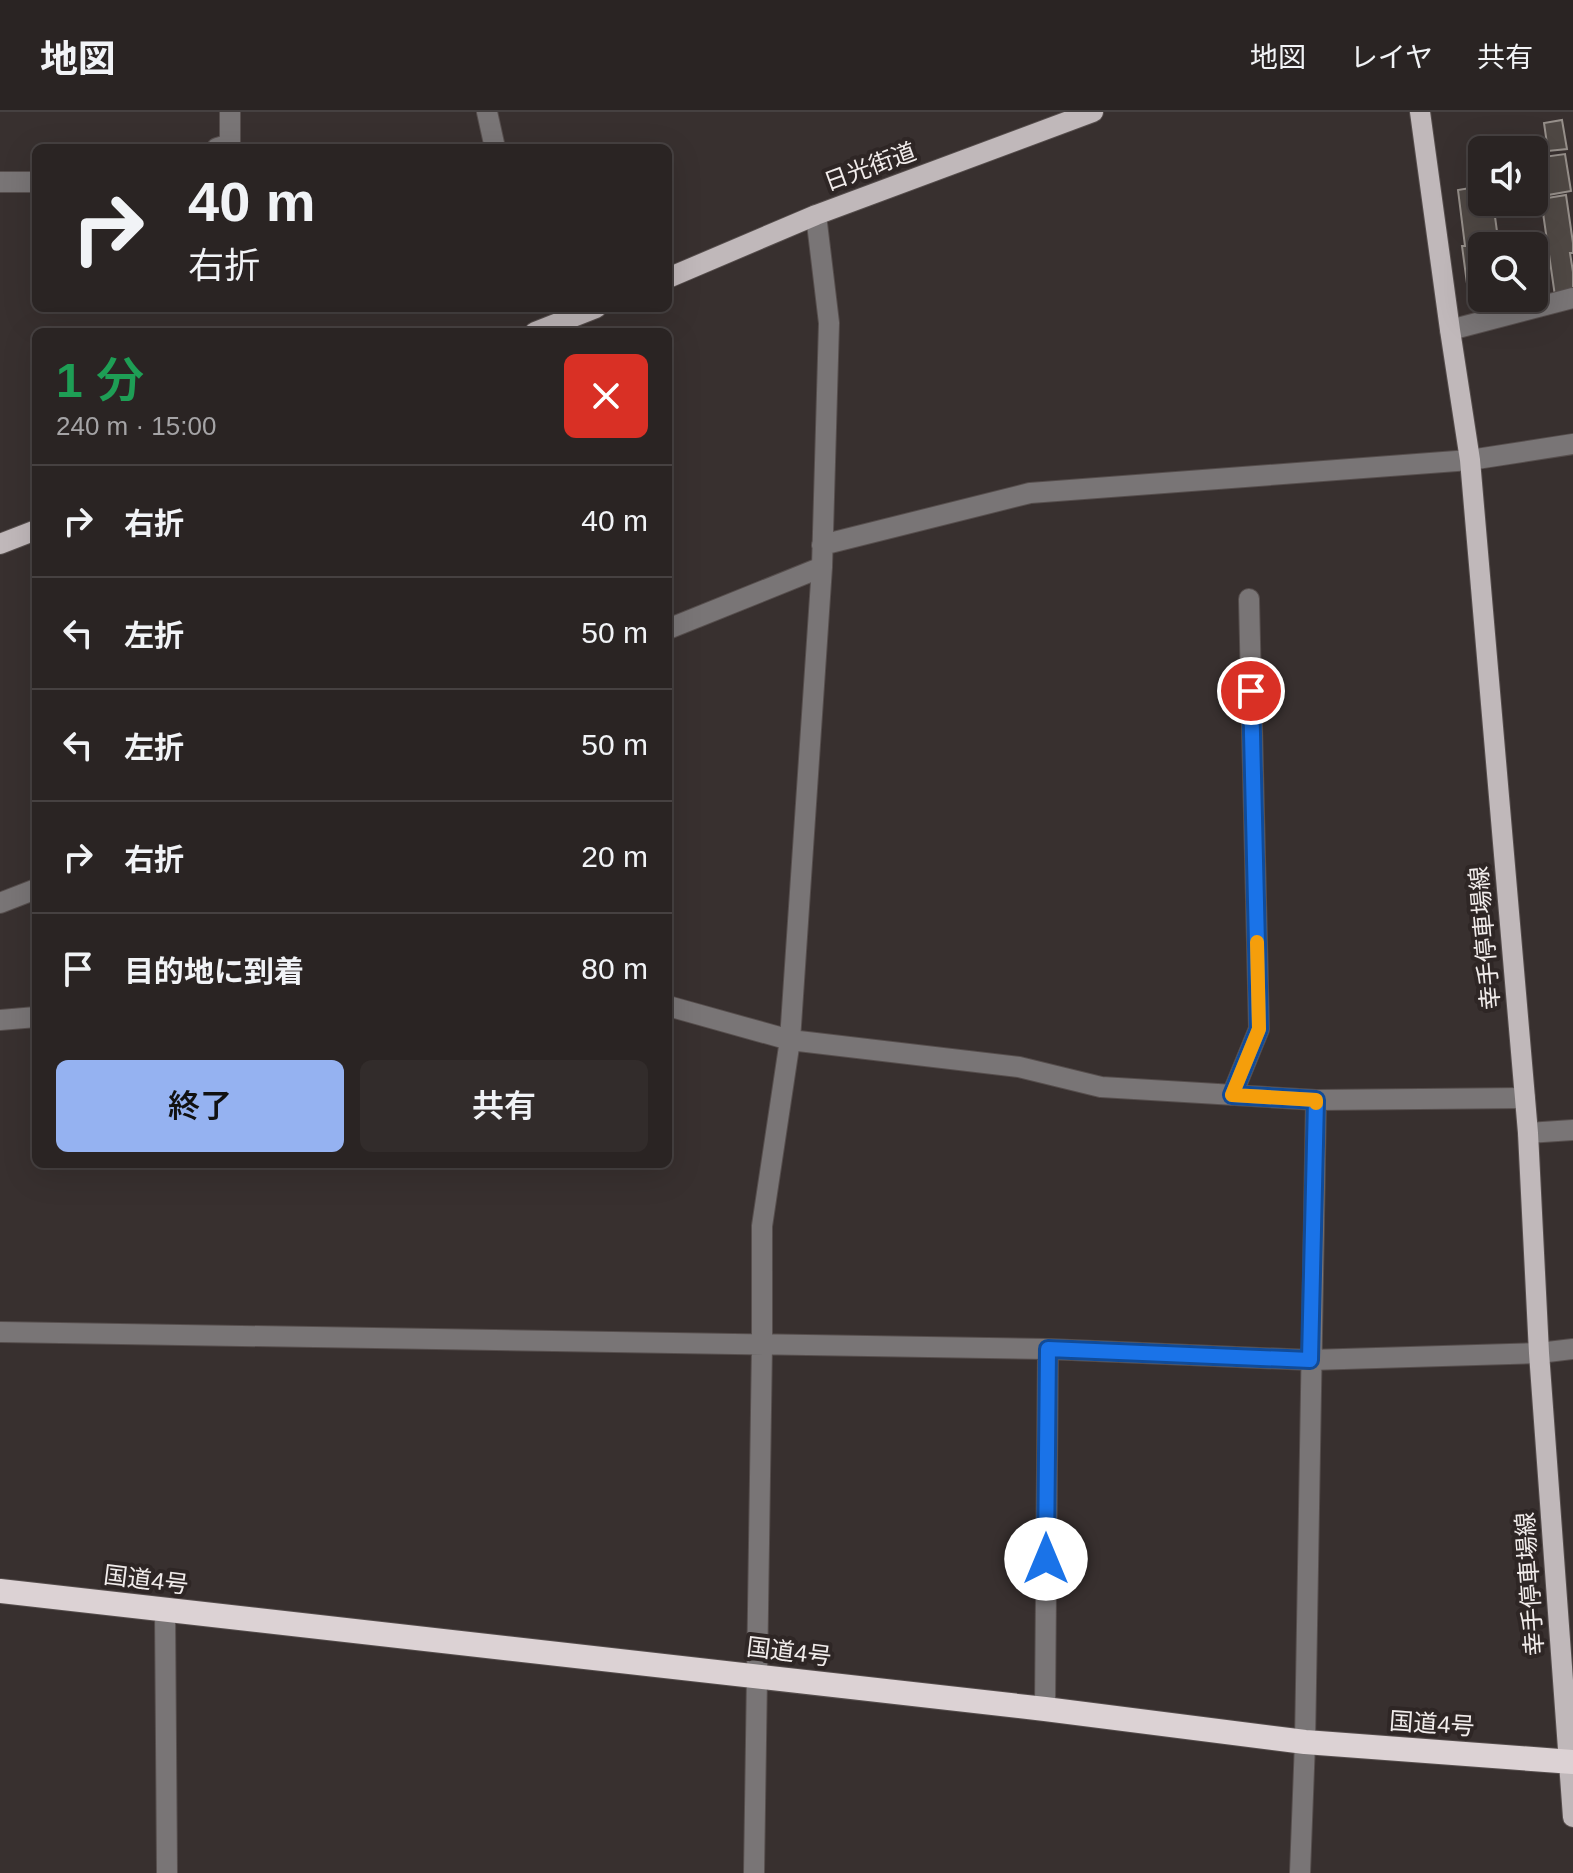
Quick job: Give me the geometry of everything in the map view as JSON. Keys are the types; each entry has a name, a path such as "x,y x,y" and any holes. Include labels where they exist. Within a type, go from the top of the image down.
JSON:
{"highway":[{"name":"国道4号","path":"0,1591 1045,1709 1305,1742 1571,1762"}],"main road":[{"name":"日光街道","path":"672,276 816,215 1093,112"},
{"name":"幸手停車場線","path":"1420,112 1470,460 1528,1133 1539,1353 1573,1817"},
{"path":"554,316 575,312"},
{"path":"0,544 32,532"}],"street":[{"path":"230,112 230,144"},
{"path":"487,112 494,144"},
{"path":"0,182 32,182"},
{"path":"754,1873 762,1226 790,1040 822,567 829,323 816,215"},
{"path":"1450,330 1573,298"},
{"path":"822,545 1030,493 1470,460 1573,444"},
{"path":"672,627 822,567"},
{"path":"1232,1095 1259,1029 1249,599"},
{"path":"0,903 32,891"},
{"path":"672,1007 790,1040 1019,1067 1101,1087 1316,1100 1525,1098"},
{"path":"0,1020 32,1017"},
{"path":"1300,1873 1316,1100"},
{"path":"1528,1133 1573,1130"},
{"path":"0,1332 1048,1349 1310,1360 1539,1353 1573,1349"},
{"path":"1045,1709 1048,1349"},
{"path":"165,1611 167,1873"}],"building":[{"path":"1562,120 1567,149 1548,151 1544,123"},
{"path":"1565,154 1571,191 1548,195 1548,156"},
{"path":"1468,188 1468,216 1495,216 1497,232 1468,232 1468,291 1462,246 1465,246 1458,190"},
{"path":"1566,195 1573,243 1573,253 1570,253 1573,293 1555,296 1543,216 1548,216 1548,198"}],"slow traffic":[{"path":"1257,942 1259,1029 1232,1095 1316,1100 1316,1103"}],"route":[{"path":"1046,1559 1048,1349 1310,1360 1316,1100 1232,1095 1259,1029 1251,691"}]}
